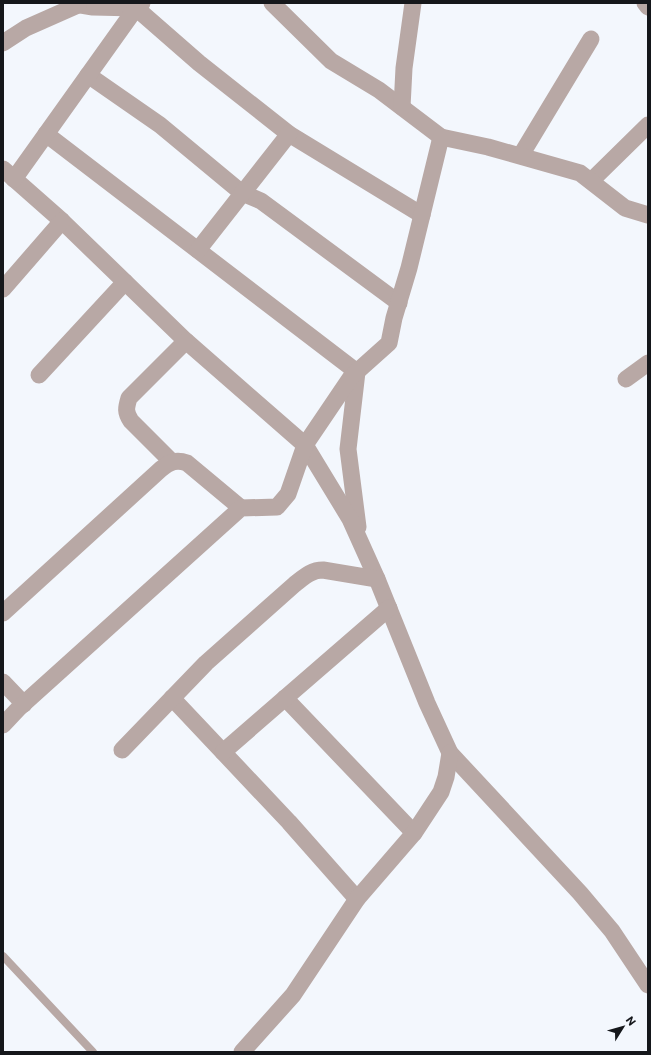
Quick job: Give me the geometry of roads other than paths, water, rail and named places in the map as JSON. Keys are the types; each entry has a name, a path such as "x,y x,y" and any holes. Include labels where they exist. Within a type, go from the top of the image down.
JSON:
{"street":[{"path":"272,3 331,60 379,90 441,137 488,146 580,173 625,208 648,215"},
{"path":"402,107 404,68 413,3"},
{"path":"645,3 648,7"},
{"path":"3,43 26,28 83,4 139,5 199,63 289,134 422,215"},
{"path":"139,5 46,134 9,174 62,221 186,341 305,445 350,519 360,540 427,703 450,753 585,898 612,931 648,985"},
{"path":"521,155 591,39"},
{"path":"88,75 160,125 242,193 261,201 399,303"},
{"path":"590,182 648,125"},
{"path":"46,134 357,372"},
{"path":"198,250 289,134"},
{"path":"3,724 241,508 277,507 288,494 305,445 352,377 389,343 441,137"},
{"path":"3,289 62,221"},
{"path":"39,375 126,282"},
{"path":"171,462 130,421 126,413 126,407 129,398 186,341"},
{"path":"626,379 648,363"},
{"path":"357,372 348,449 360,540"},
{"path":"3,613 161,469 171,462 180,461 187,463 241,508"},
{"path":"122,750 206,663 307,574 315,570 323,570 377,579"},
{"path":"223,752 388,608"},
{"path":"3,682 24,704"},
{"path":"172,698 289,822 357,899"},
{"path":"285,698 414,833"},
{"path":"242,1052 293,996 357,899 414,833 441,792 446,777 450,753"}],"lane":[{"path":"3,956 93,1052"}]}
